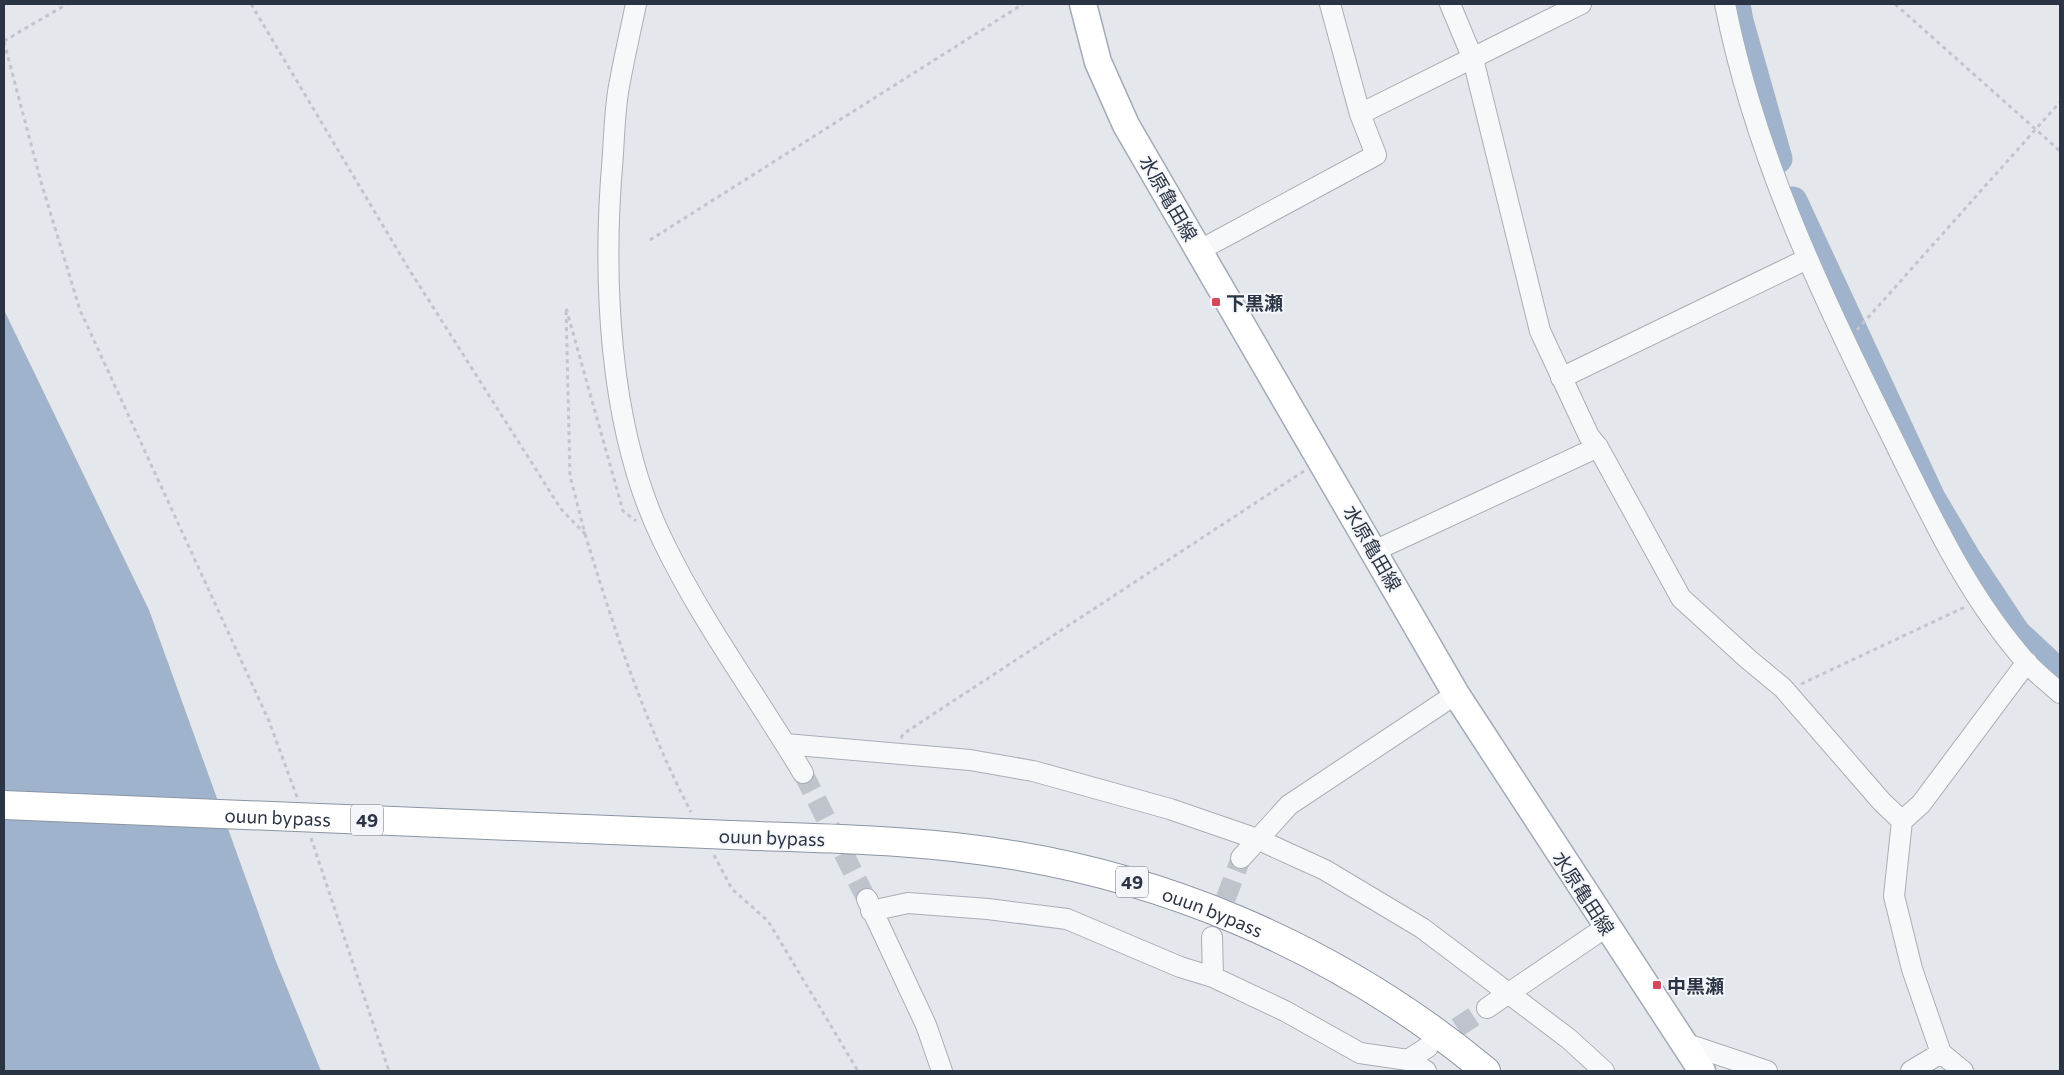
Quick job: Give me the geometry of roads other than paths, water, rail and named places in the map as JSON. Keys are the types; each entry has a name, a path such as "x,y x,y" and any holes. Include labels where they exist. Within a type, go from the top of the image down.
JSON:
{"highway":[{"name":"ouun bypass","path":"4,804 720,841 865,840 955,847 1043,861 1132,882 1206,907 1279,937 1342,971 1399,1007 1457,1047 1486,1071"}],"main road":[{"name":"水原亀田線","path":"1083,4 1098,62 1115,103 1456,694 1681,1042 1702,1071"}],"street":[{"path":"636,4 617,103 608,206 610,298 618,388 635,470 663,541 712,629 803,774"},
{"path":"1200,250 1376,155 1360,114 1330,4"},
{"path":"1450,4 1473,60 1540,331 1589,436 1598,447 1652,550 1681,598 1783,688 1882,802 1902,821"},
{"path":"1360,114 1473,60 1581,4"},
{"path":"1725,4 1731,36 1769,162 1807,260 1845,344 1940,536 1979,602 2027,662 2060,693"},
{"path":"1561,378 1807,260"},
{"path":"1374,551 1598,447"},
{"path":"1963,1071 1941,1053 1912,968 1894,896 1902,821 1921,804 2027,662"},
{"path":"1241,858 1289,805 1456,694"},
{"path":"785,744 970,760 1034,771 1170,809 1257,839 1326,870 1422,928 1568,1039 1604,1071"},
{"path":"942,1071 926,1025 869,904 908,903 988,909 1067,920 1180,967 1213,978 1285,1011 1360,1053 1408,1060 1426,1071"},
{"path":"1487,1008 1606,927"},
{"path":"1212,937 1213,978"},
{"path":"1681,1042 1767,1071"},
{"path":"1408,1060 1428,1047"},
{"path":"1910,1071 1941,1053"}],"water":[{"path":"4,310 149,610 275,959 321,1071 4,1071"}],"waterway":[{"path":"1736,4 1739,21 1778,159"},
{"path":"1793,201 1931,498 1967,559 2016,633 2060,674"}],"tunnel":[{"path":"803,773 866,898"},
{"path":"1215,927 1241,858"},
{"path":"1432,1044 1487,1008"}],"place":[{"name":"下黒瀬","path":"1216,302"},
{"name":"中黒瀬","path":"1657,985"}]}
